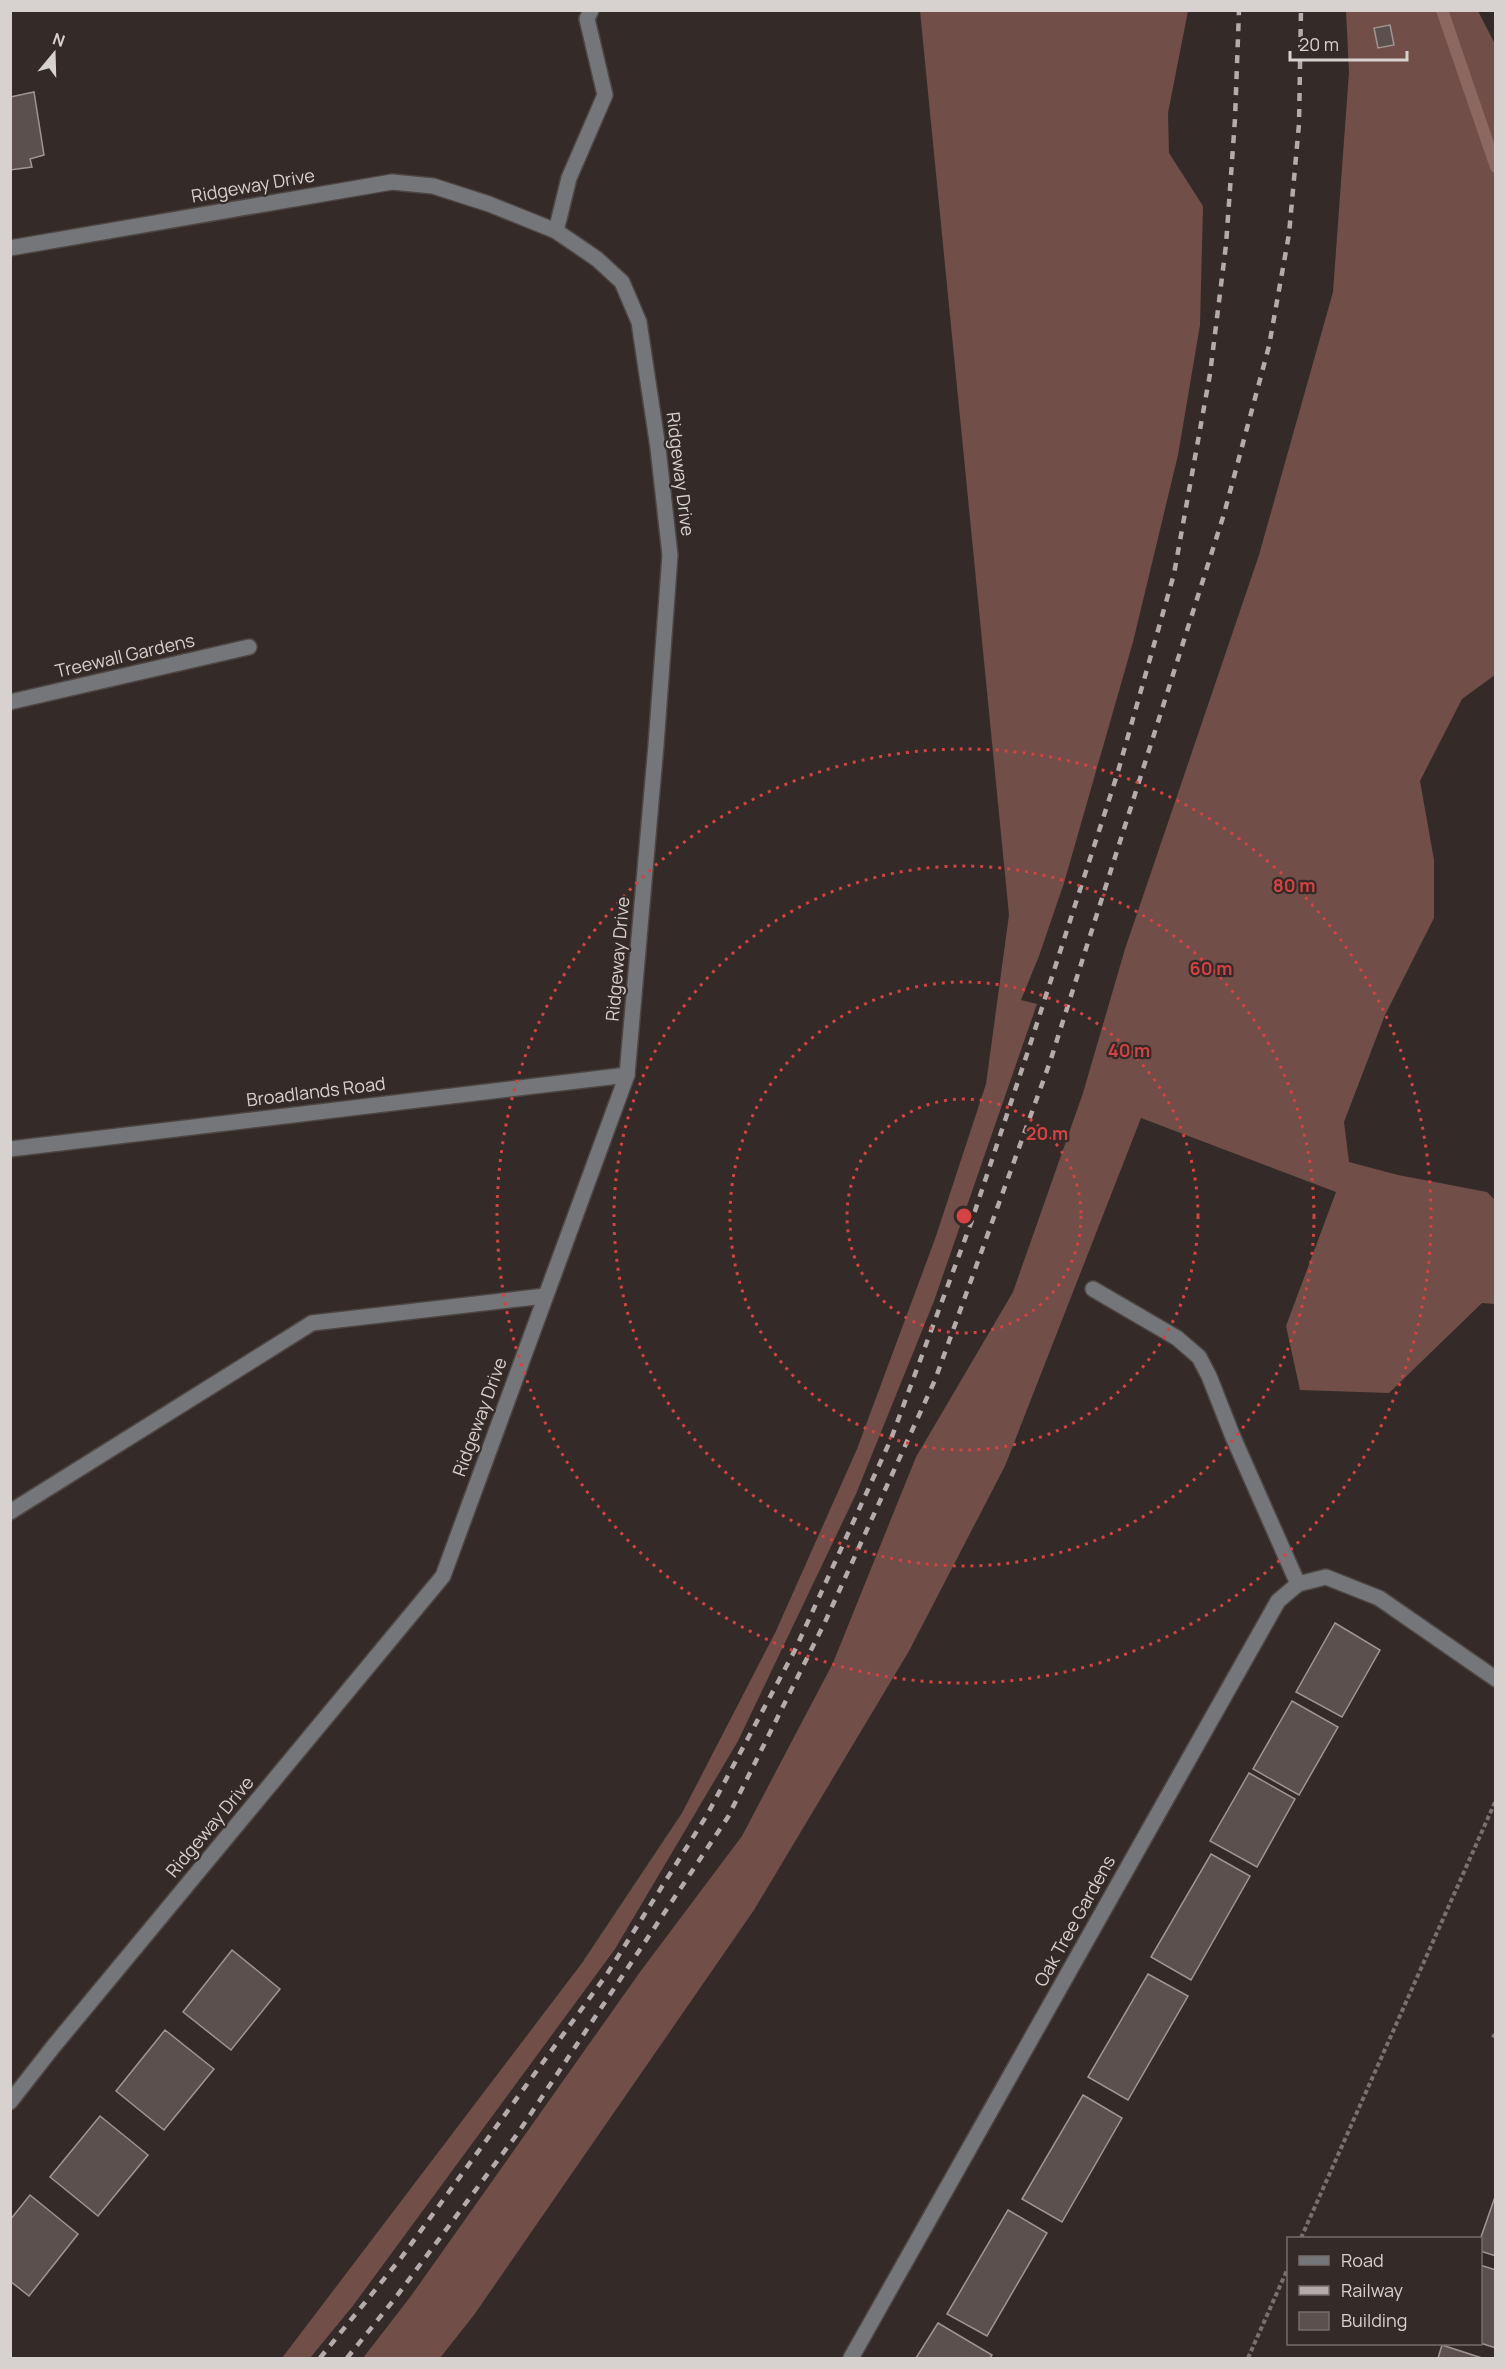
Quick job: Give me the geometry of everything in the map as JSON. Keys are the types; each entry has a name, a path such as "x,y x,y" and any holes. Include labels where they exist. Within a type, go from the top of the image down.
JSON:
{"street":[{"path":"556,231 569,178 605,95 587,19 591,10"},
{"name":"Ridgeway Drive","path":"10,248 392,182 433,186 489,204 556,231 597,259 622,282 639,322 658,448 670,555 627,1075 442,1576 10,2102"},
{"name":"Treewall Gardens","path":"10,702 249,647"},
{"name":"Broadlands Road","path":"10,1149 627,1075"},
{"path":"1093,1289 1177,1338 1199,1357 1298,1584 1326,1577 1379,1598 1496,1680"},
{"path":"10,1512 312,1323 545,1296"},
{"name":"Oak Tree Gardens","path":"851,2358 1278,1601 1298,1584"}],"path":[{"path":"1301,2237 1496,1800"},
{"path":"1248,2358 1287,2270"}],"shaded area":[{"path":"920,11 1188,11 1168,113 1169,153 1203,206 1200,325 1178,455 1133,642 1064,883 1021,1000 1037,1004 934,1301 856,1494 738,1741 615,1949 352,2307 310,2358 282,2358 582,1963 682,1813 776,1631 857,1449 935,1239 986,1084 1009,915"},
{"path":"1346,11 1478,11 1496,46 1495,675 1462,699 1420,781 1434,860 1434,918 1385,1015 1344,1122 1349,1162 1398,1175 1487,1192 1495,1200 1495,1304 1482,1303 1389,1393 1300,1390 1286,1326 1336,1192 1141,1118 1005,1466 909,1651 754,1910 474,2315 440,2358 363,2358 411,2296 640,1972 742,1836 833,1663 916,1457 1013,1292 1083,1093 1125,949 1259,555 1333,292 1349,72"}],"building":[{"path":"1390,25 1394,45 1378,48 1374,28"},
{"path":"34,92 44,155 30,159 32,167 10,170 10,97"},
{"path":"1335,1623 1380,1650 1342,1717 1296,1692"},
{"path":"1292,1701 1338,1727 1299,1795 1253,1769"},
{"path":"1249,1773 1295,1799 1257,1867 1210,1841"},
{"path":"1211,1854 1250,1876 1191,1980 1151,1957"},
{"path":"232,1950 280,1989 231,2050 183,2012"},
{"path":"1148,1974 1188,1996 1128,2100 1088,2077"},
{"path":"165,2030 214,2069 164,2130 116,2091"},
{"path":"1083,2095 1122,2118 1062,2222 1022,2199"},
{"path":"100,2116 148,2155 98,2216 50,2177"},
{"path":"1496,2194 1496,2256 1482,2252 1481,2237"},
{"path":"30,2195 78,2234 29,2296 10,2281 10,2220"},
{"path":"1008,2210 1047,2233 987,2336 947,2314"},
{"path":"1482,2266 1496,2270 1496,2348 1482,2344"},
{"path":"938,2323 992,2355 990,2358 916,2358"},
{"path":"1442,2345 1482,2358 1438,2358"}],"waterway":[{"path":"1442,10 1496,167"}],"railway":[{"path":"320,2358 401,2258 607,1974 707,1815 795,1650 891,1439 971,1223 1029,1048 1117,775 1174,574 1210,374 1226,245 1235,119 1239,10"},
{"path":"347,2358 393,2301 518,2133 728,1817 825,1622 935,1380 1050,1062 1224,514 1269,346 1289,234 1299,124 1301,10"}]}
